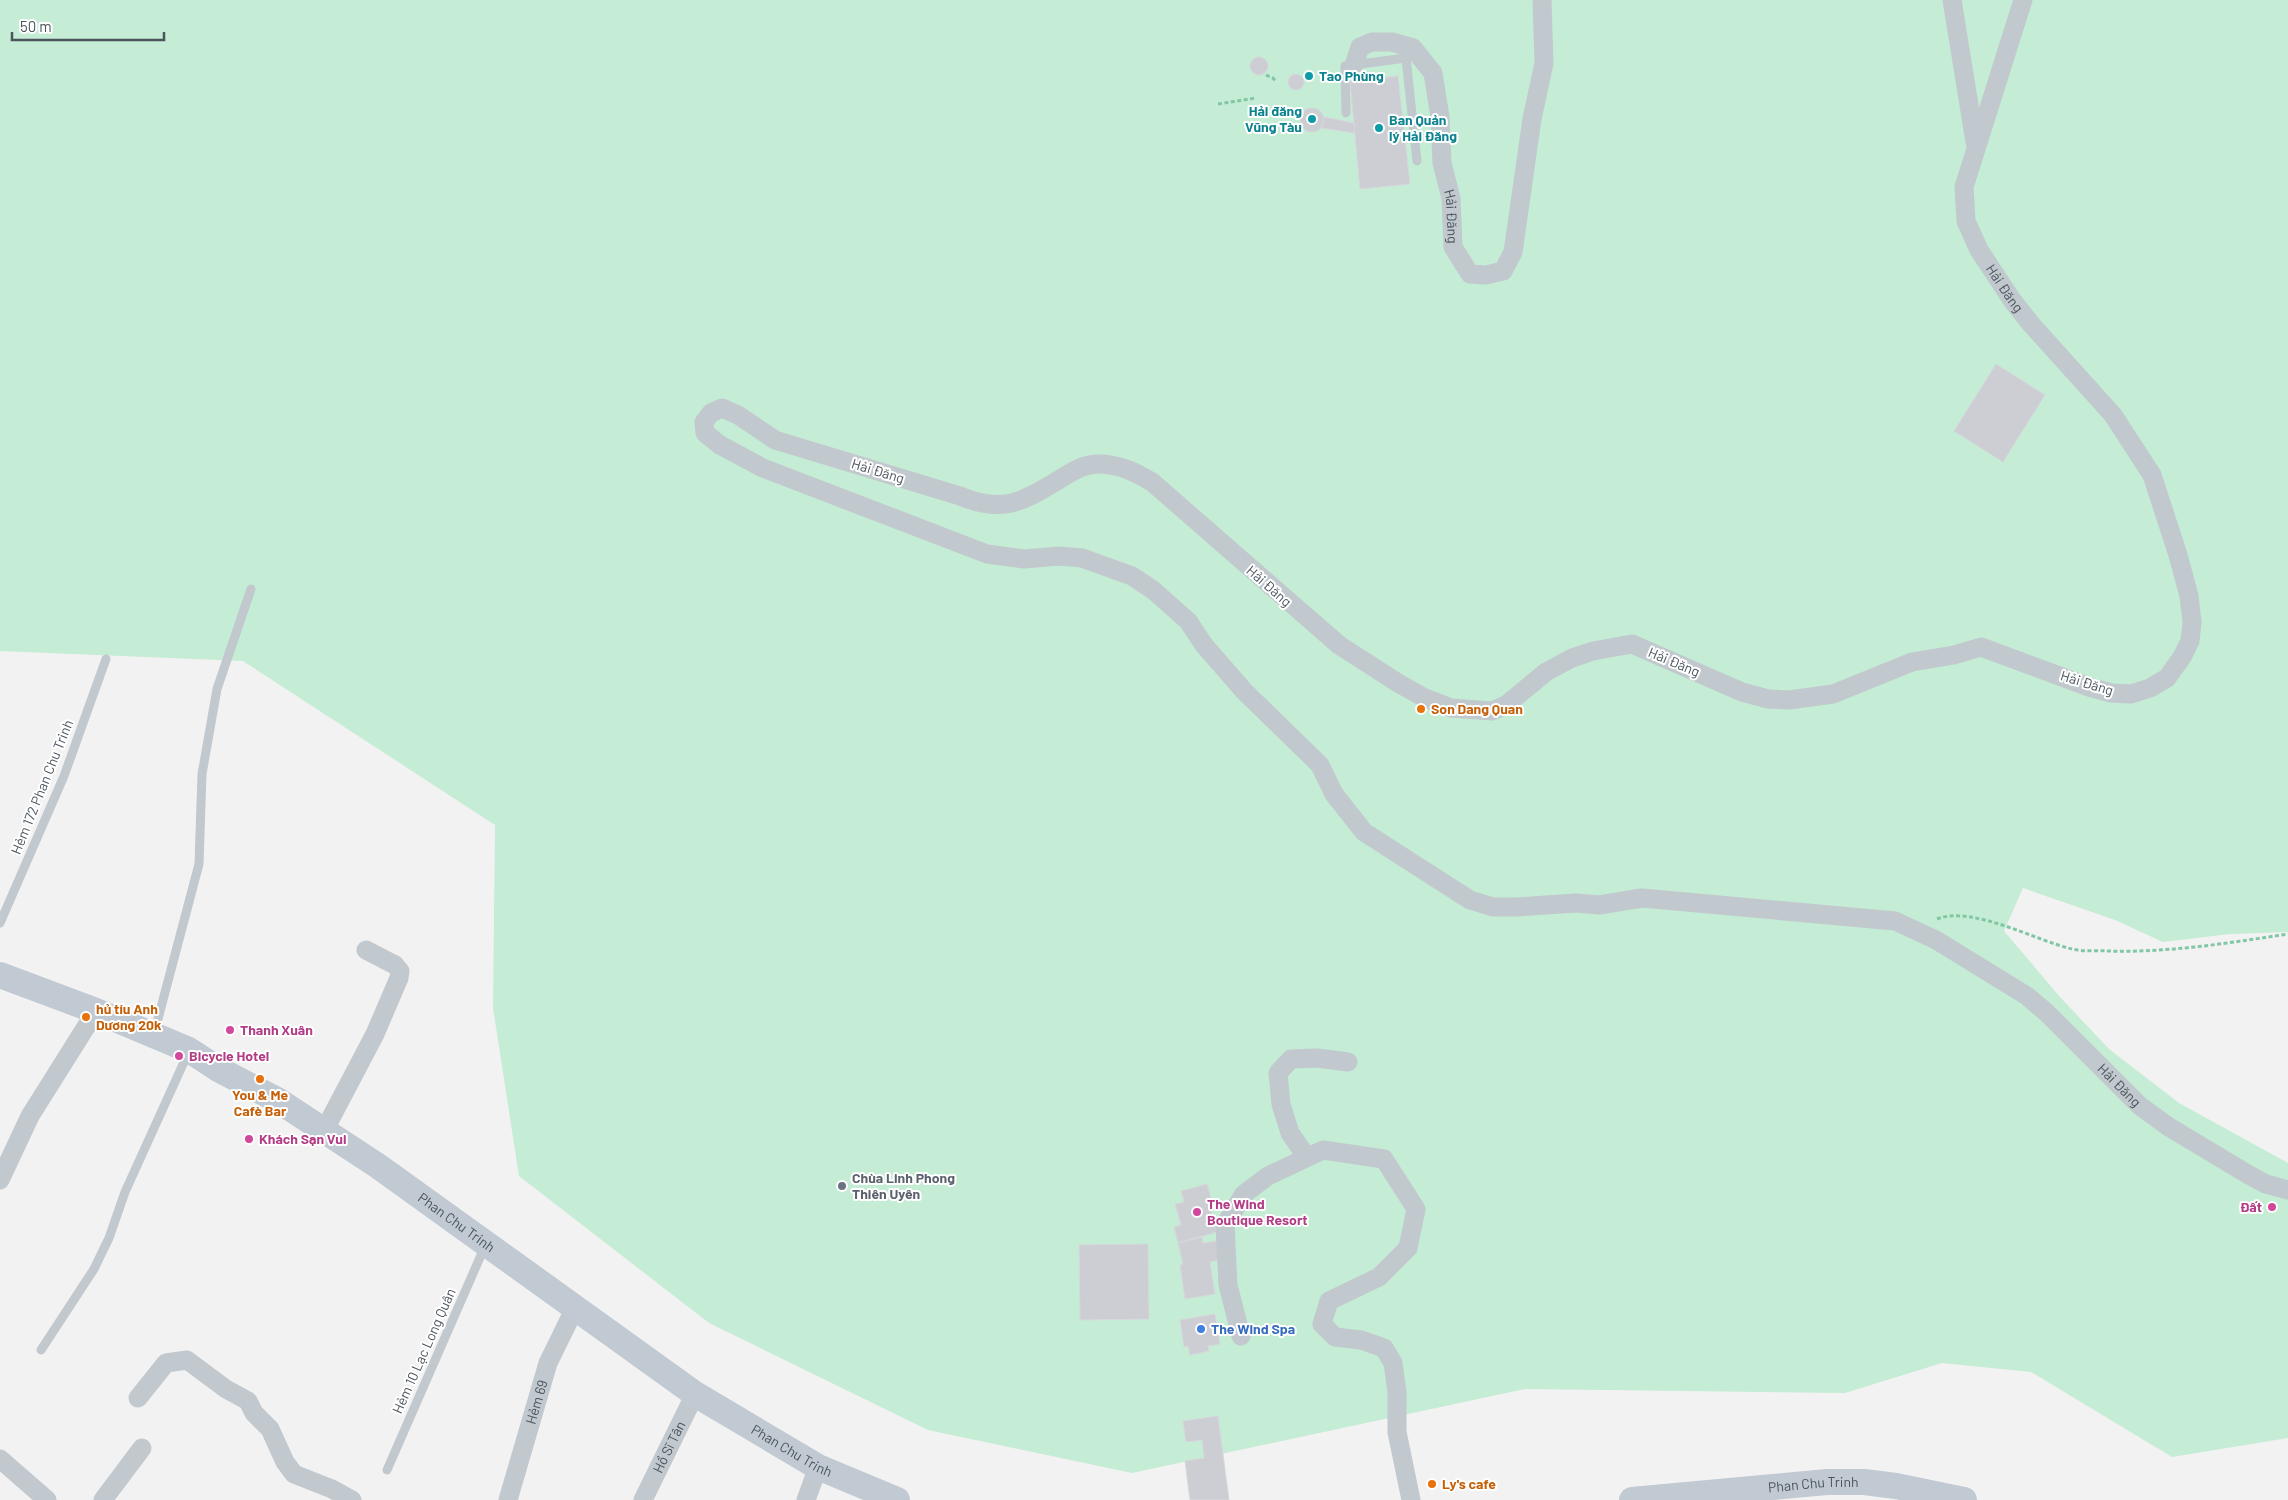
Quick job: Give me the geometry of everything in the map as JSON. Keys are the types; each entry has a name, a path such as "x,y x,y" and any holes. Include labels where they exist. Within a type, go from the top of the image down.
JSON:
{"main road":[{"name":"Phan Chu Trinh","path":"0,974 96,1010 154,1037 189,1050 218,1069 279,1101 486,1244 695,1394 818,1467 897,1500"},
{"name":"Phan Chu Trinh","path":"1644,1499 1780,1485 1864,1482 1921,1490 1964,1500"}],"street":[{"name":"Hải Đăng","path":"1354,65 1360,47 1372,42 1392,42 1412,48 1433,73 1440,117 1442,163 1451,198 1453,247 1470,274 1486,275 1503,271 1513,252 1532,119 1544,64 1542,0"},
{"name":"Hải Đăng","path":"1952,0 1975,146"},
{"name":"Hải Đăng","path":"2023,0 1975,146 1964,187 1966,221 1979,250 2031,324 2113,415 2152,475 2178,555 2189,596 2192,622 2190,641 2182,657 2167,678 2150,688 2131,694 2111,693 2089,687 2008,655 1982,648 1912,662 1833,694 1789,700 1768,699 1742,692 1632,644 1593,651 1572,658 1546,672 1506,705 1492,711 1452,708 1423,697 1339,645 1152,482 1129,469 1097,464 1077,468 1043,489 1007,506 980,504 960,496 775,440 738,415 722,408 711,413 704,422 705,433 720,445 763,468 987,554 1024,559 1058,556 1082,558 1132,576 1153,590 1188,621 1204,644 1244,691 1320,765 1334,794 1364,832 1470,900 1493,907 1517,907 1576,903 1600,905 1642,898 1895,921 1917,931 2027,996 2047,1013 2140,1106 2169,1127 2266,1184 2288,1190"},
{"path":"324,1131 375,1034 399,978 400,971 395,965 366,950"},
{"path":"0,1180 30,1116 96,1010"},
{"path":"1306,1156 1290,1133 1281,1104 1278,1072 1291,1059 1317,1058 1348,1062"},
{"path":"1241,1336 1228,1285 1225,1225 1244,1194 1268,1176 1306,1156 1323,1150 1384,1159 1416,1209 1408,1248 1379,1276 1329,1301 1322,1324 1335,1337 1361,1340 1384,1348 1393,1363 1397,1392 1398,1432 1411,1500"},
{"name":"Hẻm 69","path":"508,1500 548,1363 575,1308"},
{"path":"138,1398 166,1363 186,1360 226,1389 248,1401 254,1412 270,1429 285,1462 294,1474 332,1488 352,1500"},
{"name":"Hồ Sĩ Tân","path":"643,1500 695,1394"},
{"path":"103,1500 142,1448"},
{"path":"0,1459 47,1500"},
{"path":"806,1500 818,1467"}],"lane":[{"path":"1346,113 1345,66 1406,58 1417,161"},
{"path":"154,1037 198,864 202,774 217,689 251,589"},
{"name":"Hẻm 172 Phan Chu Trinh","path":"0,923 64,776 106,659"},
{"path":"40,1350 94,1269 109,1238 125,1192 189,1050"},
{"name":"Hẻm 10 Lạc Long Quân","path":"387,1470 486,1244"}],"path":[{"path":"1266,75 1273,78 1276,82"},
{"path":"1218,104 1256,98"},
{"path":"1917,931 1926,923 1941,918 1959,917 1994,922 2074,950 2123,952 2182,949 2288,934"}],"green space":[{"path":"0,0 2288,0 2288,932 2230,934 2163,942 2115,920 2023,888 2004,931 2060,997 2109,1049 2179,1103 2288,1163 2288,1438 2172,1457 2031,1372 1942,1363 1845,1393 1525,1389 1132,1473 928,1430 709,1323 519,1176 493,1008 495,825 243,661 0,651"}],"building":[{"path":"1259,57 1265,60 1268,66 1265,72 1259,75 1253,72 1250,66 1253,60"},
{"path":"1296,74 1302,76 1304,82 1302,88 1296,90 1290,88 1288,82 1290,76"},
{"name":"Ban Quản lý Hải Đăng","path":"1398,76 1410,184 1360,189 1350,81"},
{"name":"Hải đăng Vũng Tàu","path":"1312,108 1317,109 1323,115 1323,125 1317,131 1312,132 1307,131 1301,125 1300,120 1301,115 1307,109"},
{"path":"1324,117 1354,123 1355,133 1321,128"},
{"path":"1996,364 2045,395 2003,462 1954,431"},
{"path":"1207,1184 1214,1208 1210,1209 1217,1232 1178,1243 1174,1227 1181,1225 1175,1204 1184,1202 1181,1191"},
{"path":"1202,1237 1203,1243 1223,1240 1226,1259 1210,1262 1215,1294 1185,1299 1180,1265 1183,1264 1178,1243"},
{"path":"1148,1244 1149,1319 1080,1320 1079,1245"},
{"path":"1215,1314 1220,1344 1208,1346 1209,1351 1190,1355 1188,1346 1184,1347 1180,1320"},
{"path":"1218,1416 1229,1500 1190,1500 1185,1461 1204,1458 1202,1440 1186,1442 1183,1421"}],"place":[{"name":"Tao Phùng","path":"1309,76"},
{"name":"Hải đăng Vũng Tàu","path":"1312,119"},
{"name":"Ban Quản lý Hải Đăng","path":"1379,128"},
{"name":"Son Dang Quan","path":"1421,709"},
{"name":"hủ tíu Anh Dương 20k","path":"86,1017"},
{"name":"Thanh Xuân","path":"230,1030"},
{"name":"Bicycle Hotel","path":"179,1056"},
{"name":"You & Me Cafè Bar","path":"260,1079"},
{"name":"Khách Sạn Vui","path":"249,1139"},
{"name":"Chùa Linh Phong Thiên Uyên","path":"842,1186"},
{"name":"Đất","path":"2272,1207"},
{"name":"The Wind Boutique Resort","path":"1197,1212"},
{"name":"The Wind Spa","path":"1201,1329"},
{"name":"Ly's cafe","path":"1432,1484"}]}
